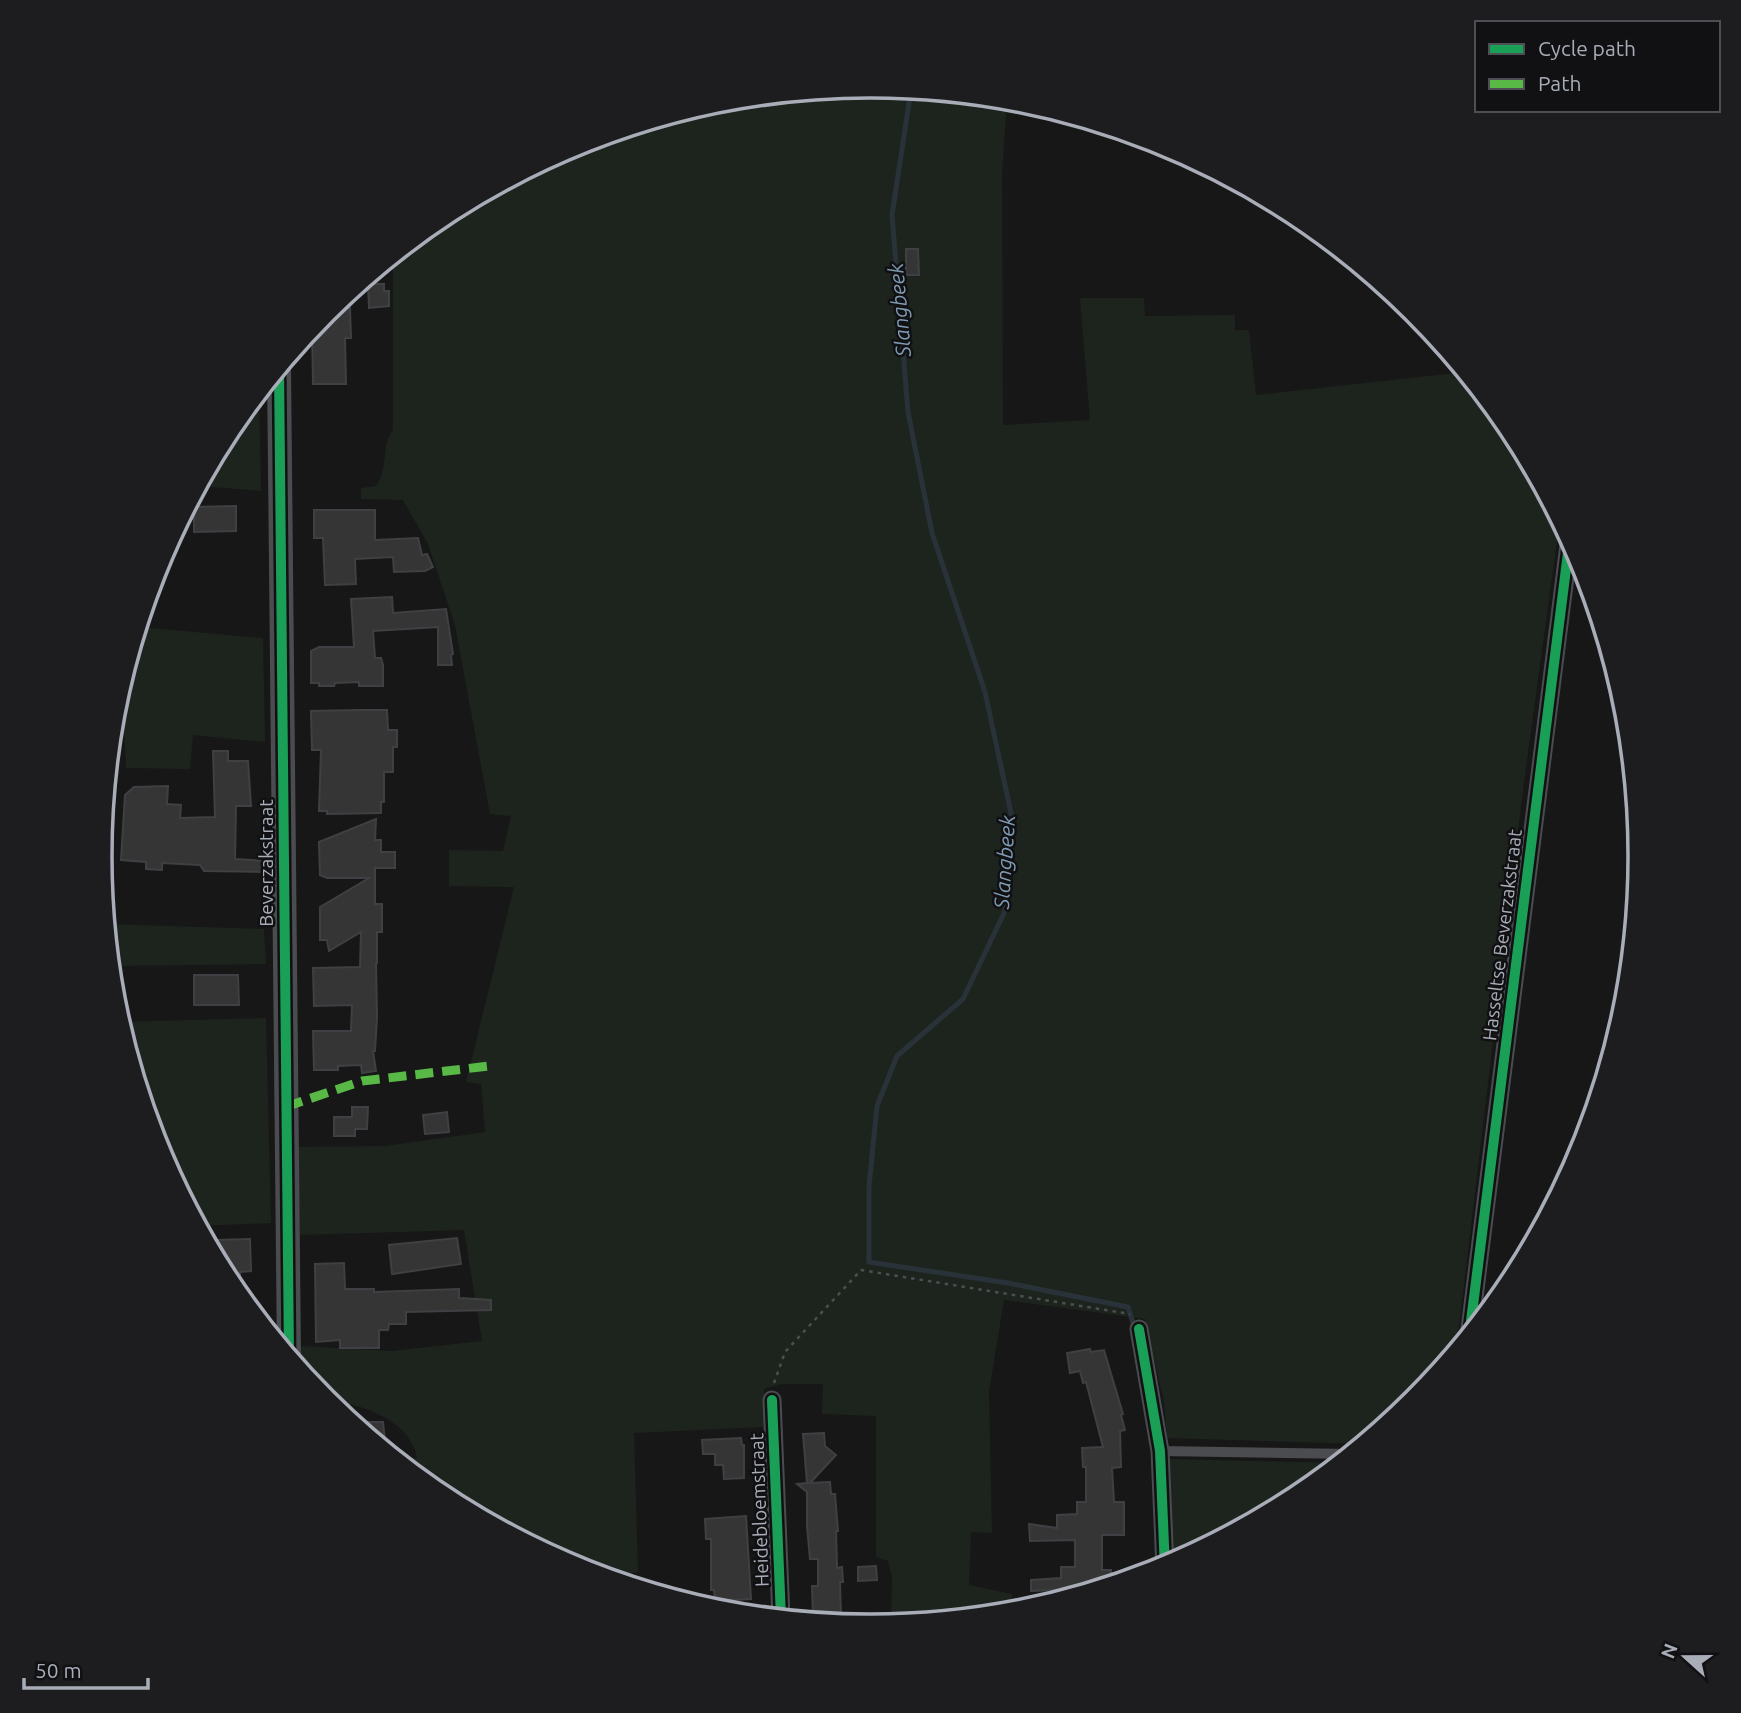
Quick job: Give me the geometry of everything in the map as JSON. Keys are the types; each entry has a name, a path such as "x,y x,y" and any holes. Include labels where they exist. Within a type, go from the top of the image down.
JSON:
{"street":[{"name":"Beverzakstraat","path":"279,382 289,1343"},
{"name":"Hasseltse Beverzakstraat","path":"1471,1319 1567,558"},
{"path":"1139,1329 1160,1451 1164,1555"},
{"name":"Heidebloemstraat","path":"772,1400 781,1610"}],"lane":[{"path":"1160,1451 1337,1454"}],"path":[{"path":"772,1400 775,1376 785,1352 861,1270 1131,1314 1139,1329"}],"shaded area":[{"path":"821,100 920,100 970,104 1006,111 1002,173 1003,425 1090,420 1080,298 1144,298 1145,316 1235,315 1235,330 1249,330 1256,395 1455,373 1501,435 1527,477 1558,536 1524,782 1458,1336 1441,1357 1407,1393 1350,1444 1167,1438 1164,1402 1145,1319 1004,1300 989,1392 992,1533 971,1532 969,1585 1012,1594 1012,1601 970,1609 920,1613 891,1614 892,1577 888,1561 876,1557 876,1416 822,1414 823,1384 781,1384 764,1389 763,1427 634,1433 638,1572 626,1574 535,1537 491,1513 409,1458 417,1458 413,1445 405,1433 394,1424 367,1409 345,1403 301,1359 301,1346 391,1351 482,1341 464,1230 300,1235 297,1147 385,1146 485,1132 481,1084 466,1082 514,887 449,886 449,850 503,851 511,816 490,814 455,625 428,544 403,500 361,499 361,488 376,486 380,478 387,443 393,430 393,268 409,255 449,226 535,176 627,138 723,113 771,104"},
{"path":"259,408 261,491 209,487"},
{"path":"148,628 263,638 265,742 193,735 190,769 126,768 124,726"},
{"path":"115,924 264,929 266,964 120,966"},
{"path":"266,1018 271,1223 208,1226 190,1192 152,1100 131,1022"},
{"path":"1169,1459 1326,1463 1250,1513 1172,1552"}],"building":[{"path":"906,249 918,249 919,275 906,275"},
{"path":"373,284 384,284 384,291 389,291 389,306 369,308 368,288"},
{"path":"347,308 350,308 351,338 345,338 346,384 313,384 312,343"},
{"path":"236,506 236,531 194,532 194,514 198,507"},
{"path":"314,510 375,510 375,540 418,538 422,555 427,554 433,567 425,571 394,572 393,557 355,559 356,584 325,585 323,538 314,538"},
{"path":"392,597 393,613 446,609 453,654 452,665 438,665 438,627 373,631 375,658 381,658 383,665 383,686 359,686 359,682 335,683 334,686 311,683 311,651 319,647 354,647 351,599"},
{"path":"387,710 388,730 397,730 397,747 393,747 393,772 384,772 384,802 381,802 381,813 327,814 327,811 319,811 321,750 312,750 311,711"},
{"path":"213,751 228,751 228,761 248,761 251,806 236,806 235,859 268,861 268,872 204,871 200,865 162,863 162,870 146,869 146,862 121,860 125,795 134,787 168,786 167,804 181,805 180,818 215,817"},
{"path":"376,819 375,840 381,840 381,852 395,852 395,868 375,868 375,904 382,904 382,932 377,932 377,1018 373,1051 376,1071 362,1073 361,1065 338,1066 338,1070 314,1070 313,1031 351,1031 352,1005 314,1006 313,968 360,967 361,932 329,951 327,940 320,940 320,907 369,878 327,878 320,875 319,842"},
{"path":"194,975 238,975 239,1005 194,1005"},
{"path":"352,1107 368,1107 367,1129 355,1129 355,1136 334,1136 334,1117 352,1117"},
{"path":"447,1112 449,1132 425,1134 423,1115"},
{"path":"457,1238 461,1264 392,1274 389,1245"},
{"path":"250,1239 251,1271 240,1272 240,1278 216,1240"},
{"path":"344,1263 345,1289 374,1289 374,1292 459,1289 459,1298 491,1300 491,1310 406,1312 406,1324 389,1324 388,1330 379,1330 379,1348 340,1348 340,1340 316,1342 315,1264"},
{"path":"1090,1349 1091,1352 1104,1350 1123,1414 1121,1415 1125,1430 1120,1431 1121,1467 1112,1468 1114,1502 1124,1502 1124,1535 1102,1535 1102,1570 1111,1570 1111,1576 1056,1591 1031,1591 1031,1580 1061,1578 1061,1567 1075,1567 1075,1540 1030,1541 1029,1524 1057,1528 1057,1515 1077,1514 1077,1502 1086,1502 1086,1467 1083,1467 1082,1448 1103,1447 1086,1382 1083,1383 1080,1371 1070,1373 1067,1353"},
{"path":"365,1422 383,1422 385,1439"},
{"path":"824,1433 825,1446 836,1455 810,1483 830,1482 831,1494 835,1494 837,1568 842,1567 843,1582 840,1582 841,1614 813,1612 812,1586 818,1586 818,1559 810,1559 807,1492 797,1484 807,1483 803,1434"},
{"path":"741,1438 744,1445 744,1478 724,1479 723,1465 715,1465 715,1454 703,1454 702,1440"},
{"path":"746,1516 751,1599 715,1598 714,1590 711,1590 711,1539 706,1539 705,1519"},
{"path":"876,1566 877,1580 858,1581 858,1567"}],"waterway":[{"name":"Slangbeek","path":"910,100 892,215 908,412 932,533 985,692 1011,813 1005,911 963,999 897,1056 877,1106 869,1186 869,1262 1008,1283 1128,1307 1134,1326"}],"marked path":[{"path":"285,1107 362,1081 489,1066"}],"cycle path":[{"path":"279,382 289,1343"},
{"path":"1471,1319 1567,558"},
{"path":"1139,1329 1160,1451 1164,1555"},
{"path":"772,1400 781,1610"}]}
